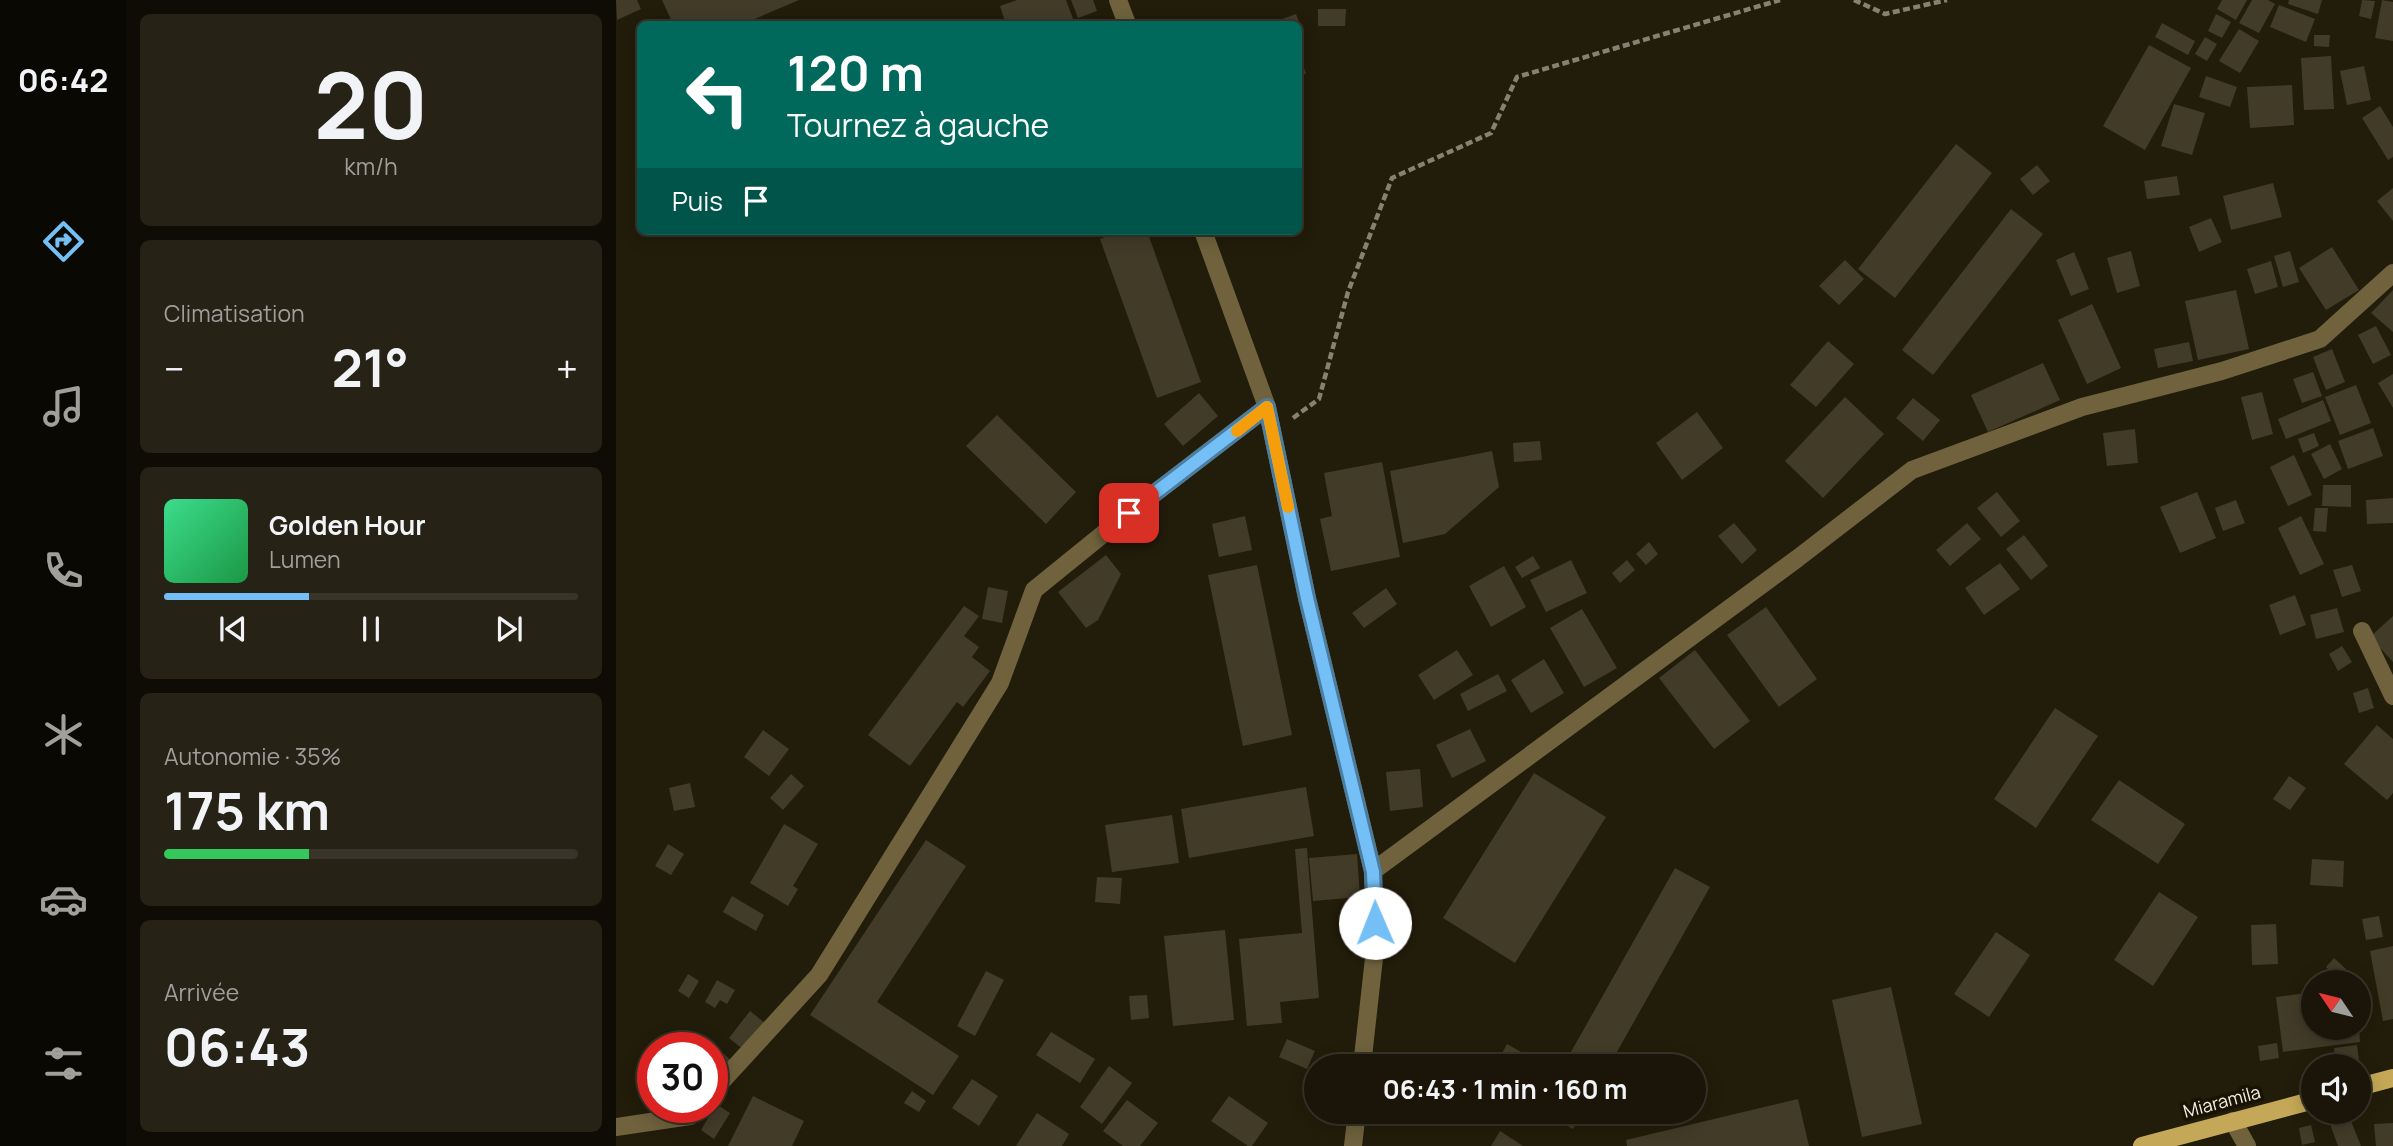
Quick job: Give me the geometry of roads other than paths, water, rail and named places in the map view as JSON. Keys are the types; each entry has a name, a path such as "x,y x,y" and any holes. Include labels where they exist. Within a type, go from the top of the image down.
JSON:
{"main road":[{"path":"2371,1084 2393,1078"},
{"name":"Miaramila","path":"2142,1146 2301,1103"}],"street":[{"path":"1118,0 1126,21"},
{"path":"1204,235 1267,407 1307,598 1373,872 1375,949 1363,1054"},
{"path":"1373,872 1798,558 1912,470 2082,407 2222,371 2320,338 2393,273"},
{"path":"728,1075 819,975 1000,683 1034,590 1267,407"},
{"path":"2362,631 2393,696"},
{"path":"2233,1121 2247,1146"},
{"path":"616,1127 643,1123"},
{"path":"1353,1146 1356,1124"}]}
